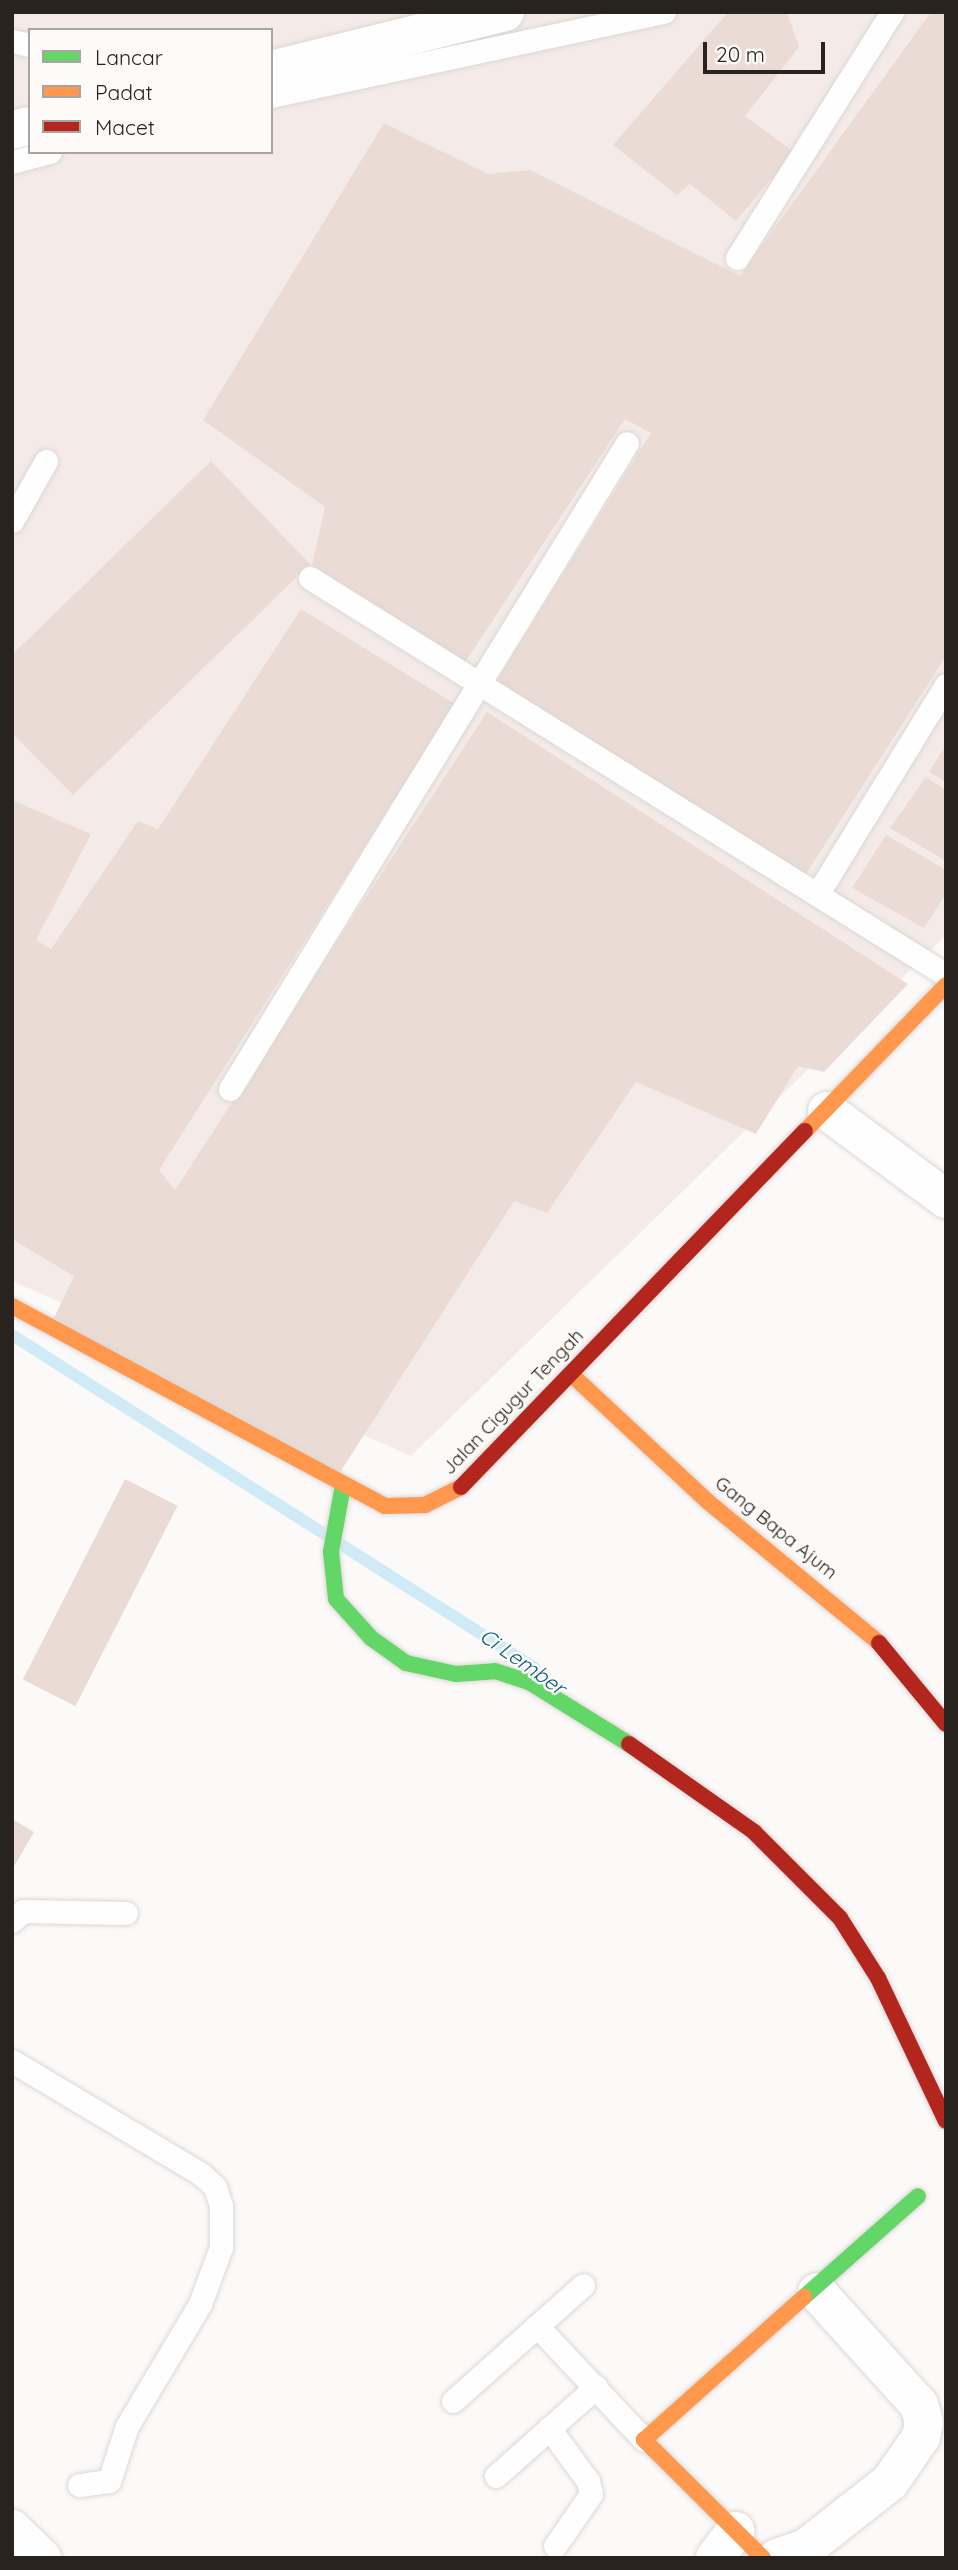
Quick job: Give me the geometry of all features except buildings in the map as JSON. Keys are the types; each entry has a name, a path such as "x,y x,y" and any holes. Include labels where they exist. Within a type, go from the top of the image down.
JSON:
{"street":[{"path":"273,70 505,12"},
{"name":"Jalan Cigugur Tengah","path":"12,1306 384,1506 425,1505 456,1492 946,985"},
{"path":"827,1111 946,1199"},
{"name":"Gang Bapa Ajum","path":"571,1374 707,1500 867,1628 946,1724"},
{"path":"343,1485 331,1552 336,1599 371,1638 407,1663 456,1674 495,1671 528,1682 668,1769 754,1832 840,1918 878,1978 946,2121"},
{"path":"763,2558 725,2544 644,2440 817,2292 918,2196"},
{"path":"777,2558 806,2548 890,2482 921,2437 924,2422 919,2405 817,2292"},
{"path":"12,2529 42,2558"}],"lane":[{"path":"273,96 664,12"},
{"path":"737,258 892,12"},
{"path":"12,162 42,154"},
{"path":"230,1089 482,684 628,443"},
{"path":"12,521 46,461"},
{"path":"310,578 946,975"},
{"path":"818,893 946,685"},
{"path":"12,1920 23,1911 126,1913"},
{"path":"12,2061 201,2174 215,2187 222,2206 221,2247 200,2304 127,2426 109,2481 79,2484"},
{"path":"453,2401 583,2285"},
{"path":"537,2326 644,2440"},
{"path":"496,2476 596,2387"},
{"path":"549,2428 588,2480 591,2494 555,2546"}],"shaded area":[{"path":"12,12 946,12 946,935 411,1456 12,1281"}],"waterway":[{"name":"Ci Lember","path":"12,1335 535,1668"}],"traffic: fast":[{"path":"343,1485 331,1552 336,1599 371,1638 406,1663 456,1674 495,1671 529,1682 629,1744"},
{"path":"804,2297 918,2196"}],"traffic: slow":[{"path":"805,1131 946,985"},
{"path":"12,1306 385,1506 425,1505 461,1487"},
{"path":"571,1374 707,1501 879,1643"},
{"path":"763,2558 644,2440 804,2297"}],"traffic: jam":[{"path":"461,1487 805,1131"},
{"path":"879,1643 946,1724"},
{"path":"629,1744 754,1832 840,1918 878,1978 946,2121"}]}
